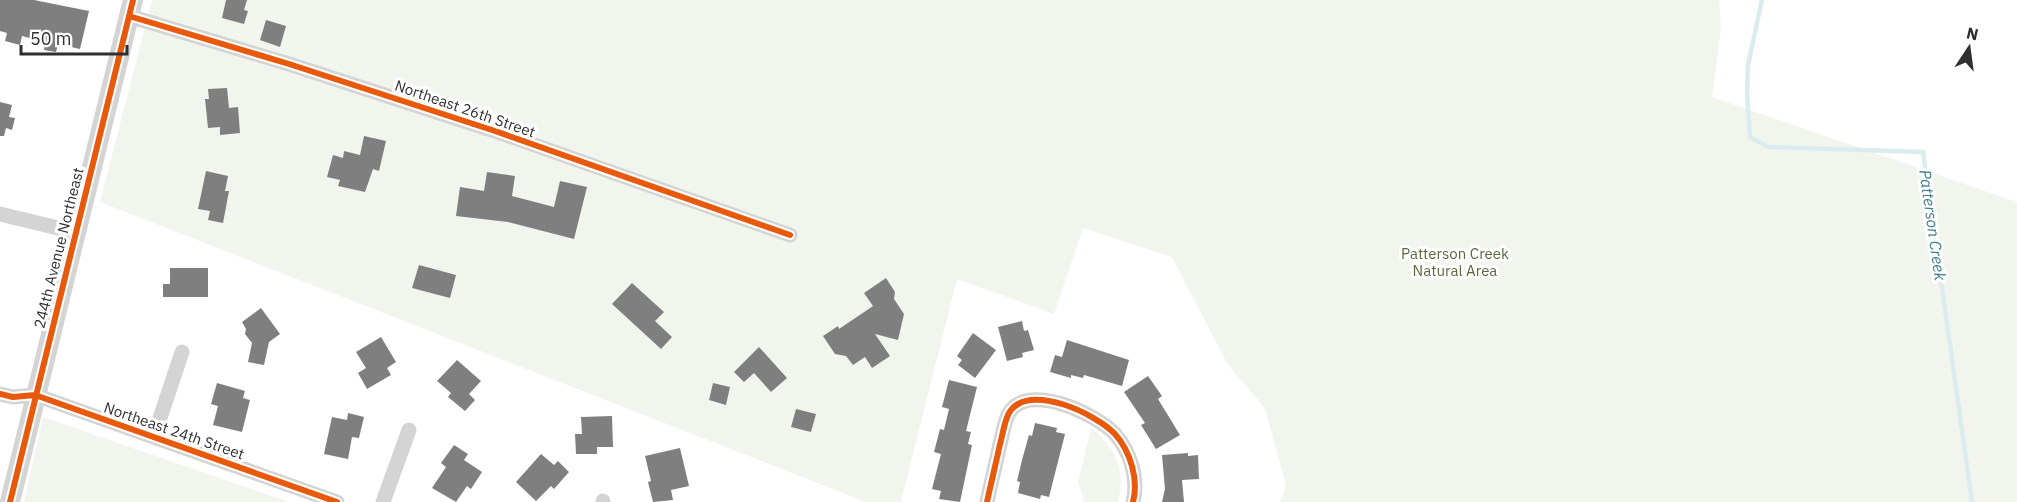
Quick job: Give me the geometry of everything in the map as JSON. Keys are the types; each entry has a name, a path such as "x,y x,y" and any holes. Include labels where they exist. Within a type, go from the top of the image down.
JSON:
{"street":[{"name":"244th Avenue Northeast","path":"10,502 131,8"},
{"name":"Northeast 26th Street","path":"131,8 289,64 495,131 790,235"},
{"path":"0,214 75,232"},
{"path":"154,436 182,352"},
{"name":"Northeast 24th Street","path":"0,394 13,397 35,395 337,502"},
{"path":"987,502 1005,424 1010,412 1025,400 1044,399 1087,413 1100,420 1116,435 1131,462 1136,493 1133,502"},
{"path":"383,502 409,430"}],"green space":[{"name":"Patterson Creek Natural Area","path":"152,0 1719,0 1721,29 1712,97 2017,202 2017,502 1280,502 1286,486 1265,408 1228,365 1172,257 1083,228 1054,314 957,279 901,502 866,502 100,202"},
{"path":"43,417 289,502 24,502"},
{"path":"1091,428 1107,444 1117,460 1121,480 1118,502 1084,502 1078,482"}],"building":[{"path":"0,0 34,0 89,11 80,49 58,44 56,52 44,50 45,42 22,36 20,45 5,41 7,33 0,31"},
{"path":"226,0 247,0 244,10 248,11 244,24 222,18"},
{"path":"266,20 286,26 280,47 260,40"},
{"path":"227,88 229,108 238,107 240,133 220,135 220,127 208,128 205,99 209,99 208,89"},
{"path":"0,102 12,105 9,117 15,118 12,130 6,128 4,136 0,136"},
{"path":"364,136 386,141 379,171 373,169 365,192 338,186 340,180 327,177 333,155 343,158 344,151 360,155"},
{"path":"206,171 228,176 225,191 229,191 223,223 208,220 210,211 198,209"},
{"path":"487,172 515,176 512,196 554,207 560,181 587,187 574,239 508,222 456,216 460,187 484,191"},
{"path":"419,265 456,275 450,298 412,288"},
{"path":"170,268 208,268 208,297 163,297 163,284 170,284"},
{"path":"886,278 895,292 894,299 904,314 898,340 875,334 890,356 872,368 865,357 853,365 846,356 835,354 823,336 838,326 839,329 873,306 864,293"},
{"path":"632,283 664,312 655,321 672,337 661,349 612,304"},
{"path":"261,308 280,334 269,342 264,365 248,362 252,343 245,334 246,329 242,322"},
{"path":"1022,321 1024,331 1028,330 1034,350 1022,353 1023,357 1007,361 998,327"},
{"path":"973,333 996,350 975,378 958,365 962,360 957,356"},
{"path":"381,337 396,362 387,368 391,375 367,389 358,373 366,368 356,352"},
{"path":"1067,340 1129,360 1122,386 1084,375 1083,378 1071,375 1071,378 1050,372 1055,355 1062,357"},
{"path":"759,347 787,378 771,392 754,373 744,382 734,372"},
{"path":"457,360 481,381 469,394 475,400 465,411 448,397 451,393 437,381"},
{"path":"1148,376 1162,396 1158,399 1180,435 1156,449 1141,425 1145,423 1124,392"},
{"path":"949,380 977,387 966,431 971,432 968,444 972,445 960,502 939,499 941,491 932,489 941,454 934,452 940,429 944,430 949,409 942,407"},
{"path":"217,383 245,391 243,398 250,400 242,432 213,425 218,406 211,404"},
{"path":"713,383 730,387 726,405 709,400"},
{"path":"796,409 816,414 811,432 791,427"},
{"path":"348,413 364,417 359,438 352,437 348,459 324,454 332,417 347,420"},
{"path":"612,416 613,447 597,447 597,454 576,454 575,434 582,434 581,417"},
{"path":"1035,423 1057,428 1056,432 1065,434 1049,497 1041,495 1040,499 1018,493 1020,482 1017,481 1029,435 1032,436"},
{"path":"454,445 468,454 464,460 482,472 471,489 467,486 456,502 432,488 446,467 441,463"},
{"path":"680,448 689,486 671,490 673,500 653,502 645,456"},
{"path":"1188,453 1188,456 1198,455 1199,479 1182,480 1184,502 1162,502 1165,489 1162,455"},
{"path":"541,454 554,465 558,461 569,472 554,489 551,486 536,501 516,482"}],"waterway":[{"name":"Patterson Creek","path":"1762,0 1748,65 1747,95 1750,137 1768,147 1923,152 1972,502"}],"cycle path":[{"path":"10,502 133,0"},
{"path":"129,16 289,64 495,131 790,235"},
{"path":"0,394 13,397 35,395 337,502"},
{"path":"987,502 1007,417 1018,404 1031,400 1046,400 1078,410 1106,426 1115,434 1132,466 1135,484 1133,502"}]}
